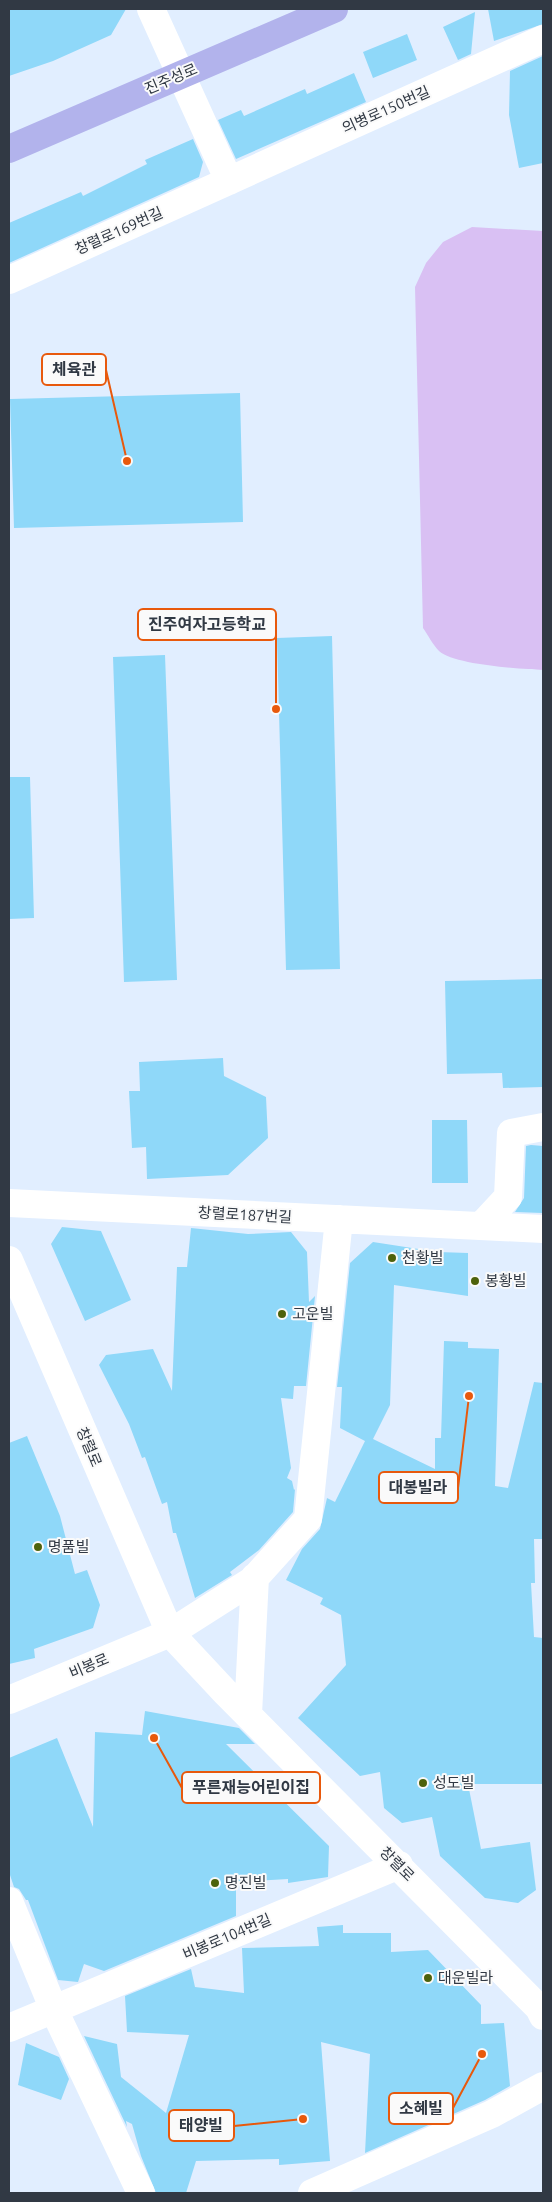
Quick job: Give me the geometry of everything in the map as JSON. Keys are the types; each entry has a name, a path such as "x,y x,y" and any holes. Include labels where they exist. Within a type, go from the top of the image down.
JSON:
{"main road":[{"name":"진주성로","path":"9,149 334,9"}],"street":[{"path":"151,9 229,181"},
{"name":"의병로150번길","path":"229,181 543,39"},
{"name":"창렬로169번길","path":"9,280 229,181"},
{"path":"481,1226 508,1196 511,1133 543,1127"},
{"name":"창렬로187번길","path":"9,1203 543,1229"},
{"path":"170,1633 255,1578 308,1519 339,1220"},
{"name":"창렬로","path":"9,1260 170,1633 539,2008 543,2016"},
{"path":"248,1714 255,1578"},
{"name":"비봉로","path":"9,1700 170,1633"},
{"name":"비봉로104번길","path":"9,2028 399,1865"},
{"path":"9,1901 54,2010 141,2193"},
{"path":"312,2193 492,2114 543,2086"}],"shaded area":[{"path":"472,227 543,231 543,670 473,663 447,656 437,649 423,628 415,287 426,263 443,242"}],"building":[{"path":"9,9 126,9 111,35 53,61 9,76"},
{"path":"488,9 543,9 543,24 494,41"},
{"path":"475,12 471,54 458,60 443,27"},
{"path":"407,34 417,60 373,78 363,52"},
{"path":"543,56 543,163 519,168 509,115 510,71"},
{"path":"354,73 366,102 236,159 218,120 241,110 244,116 305,89 307,94"},
{"path":"193,139 203,162 199,177 9,263 9,223 81,192 83,196 147,164 145,160"},
{"path":"240,393 243,522 14,528 10,399"},
{"path":"332,636 340,969 286,970 277,638"},
{"path":"165,655 177,980 124,982 113,657"},
{"path":"9,777 30,777 34,918 9,919"},
{"path":"543,979 543,1087 503,1088 502,1073 447,1074 445,981"},
{"path":"223,1058 224,1076 266,1097 268,1138 228,1175 147,1179 146,1147 132,1148 129,1091 140,1091 139,1062"},
{"path":"432,1120 467,1120 468,1183 432,1183"},
{"path":"526,1146 543,1146 543,1213 515,1212 524,1198"},
{"path":"62,1227 101,1231 131,1300 85,1321 51,1244"},
{"path":"191,1228 248,1234 291,1232 307,1252 309,1302 315,1296 306,1386 294,1386 293,1399 281,1398 291,1468 287,1478 292,1481 295,1489 293,1512 259,1550 230,1572 232,1575 195,1598 176,1533 173,1533 167,1502 162,1504 145,1457 142,1458 129,1424 99,1365 106,1355 153,1349 172,1391 177,1267 187,1267"},
{"path":"373,1242 438,1252 468,1253 468,1296 394,1285 390,1405 373,1439 435,1469 435,1438 441,1438 444,1341 468,1342 468,1348 499,1349 495,1486 508,1488 534,1382 543,1383 543,1539 534,1539 535,1583 531,1583 534,1637 543,1638 543,1784 468,1784 481,1849 530,1842 536,1890 518,1903 485,1898 440,1856 432,1817 402,1823 384,1808 380,1772 360,1776 298,1718 346,1665 341,1615 320,1604 323,1598 286,1580 302,1549 320,1529 327,1498 335,1502 365,1441 340,1428 342,1387 337,1387 350,1263"},
{"path":"27,1436 60,1516 75,1574 87,1570 100,1605 93,1628 34,1649 35,1658 9,1664 9,1443"},
{"path":"145,1711 239,1728 255,1744 226,1744 329,1846 328,1877 288,1883 288,1879 236,1882 236,1916 104,1971 84,1964 78,1982 58,1980 28,1900 26,1900 19,1889 14,1887 9,1872 9,1758 57,1738 93,1827 95,1732 142,1735"},
{"path":"343,1925 343,1933 391,1933 391,1952 428,1950 481,2005 481,2024 504,2023 510,2086 485,2100 365,2153 370,2054 321,2042 330,2161 279,2165 279,2159 196,2161 186,2193 156,2193 141,2156 132,2124 126,2121 127,2127 84,2036 117,2044 121,2077 166,2113 189,2035 127,2032 125,1996 191,1969 195,1987 244,1993 242,1948 319,1946 317,1927"},
{"path":"26,2043 59,2057 69,2079 61,2100 18,2085"}],"place":[{"name":"체육관","path":"127,461"},
{"name":"진주여자고등학교","path":"276,709"},
{"name":"천황빌","path":"392,1258"},
{"name":"봉황빌","path":"475,1281"},
{"name":"고운빌","path":"282,1314"},
{"name":"대봉빌라","path":"469,1396"},
{"name":"명품빌","path":"38,1547"},
{"name":"푸른재능어린이집","path":"154,1738"},
{"name":"성도빌","path":"423,1783"},
{"name":"명진빌","path":"215,1883"},
{"name":"대운빌라","path":"428,1978"},
{"name":"소혜빌","path":"482,2054"},
{"name":"태양빌","path":"303,2119"}]}
